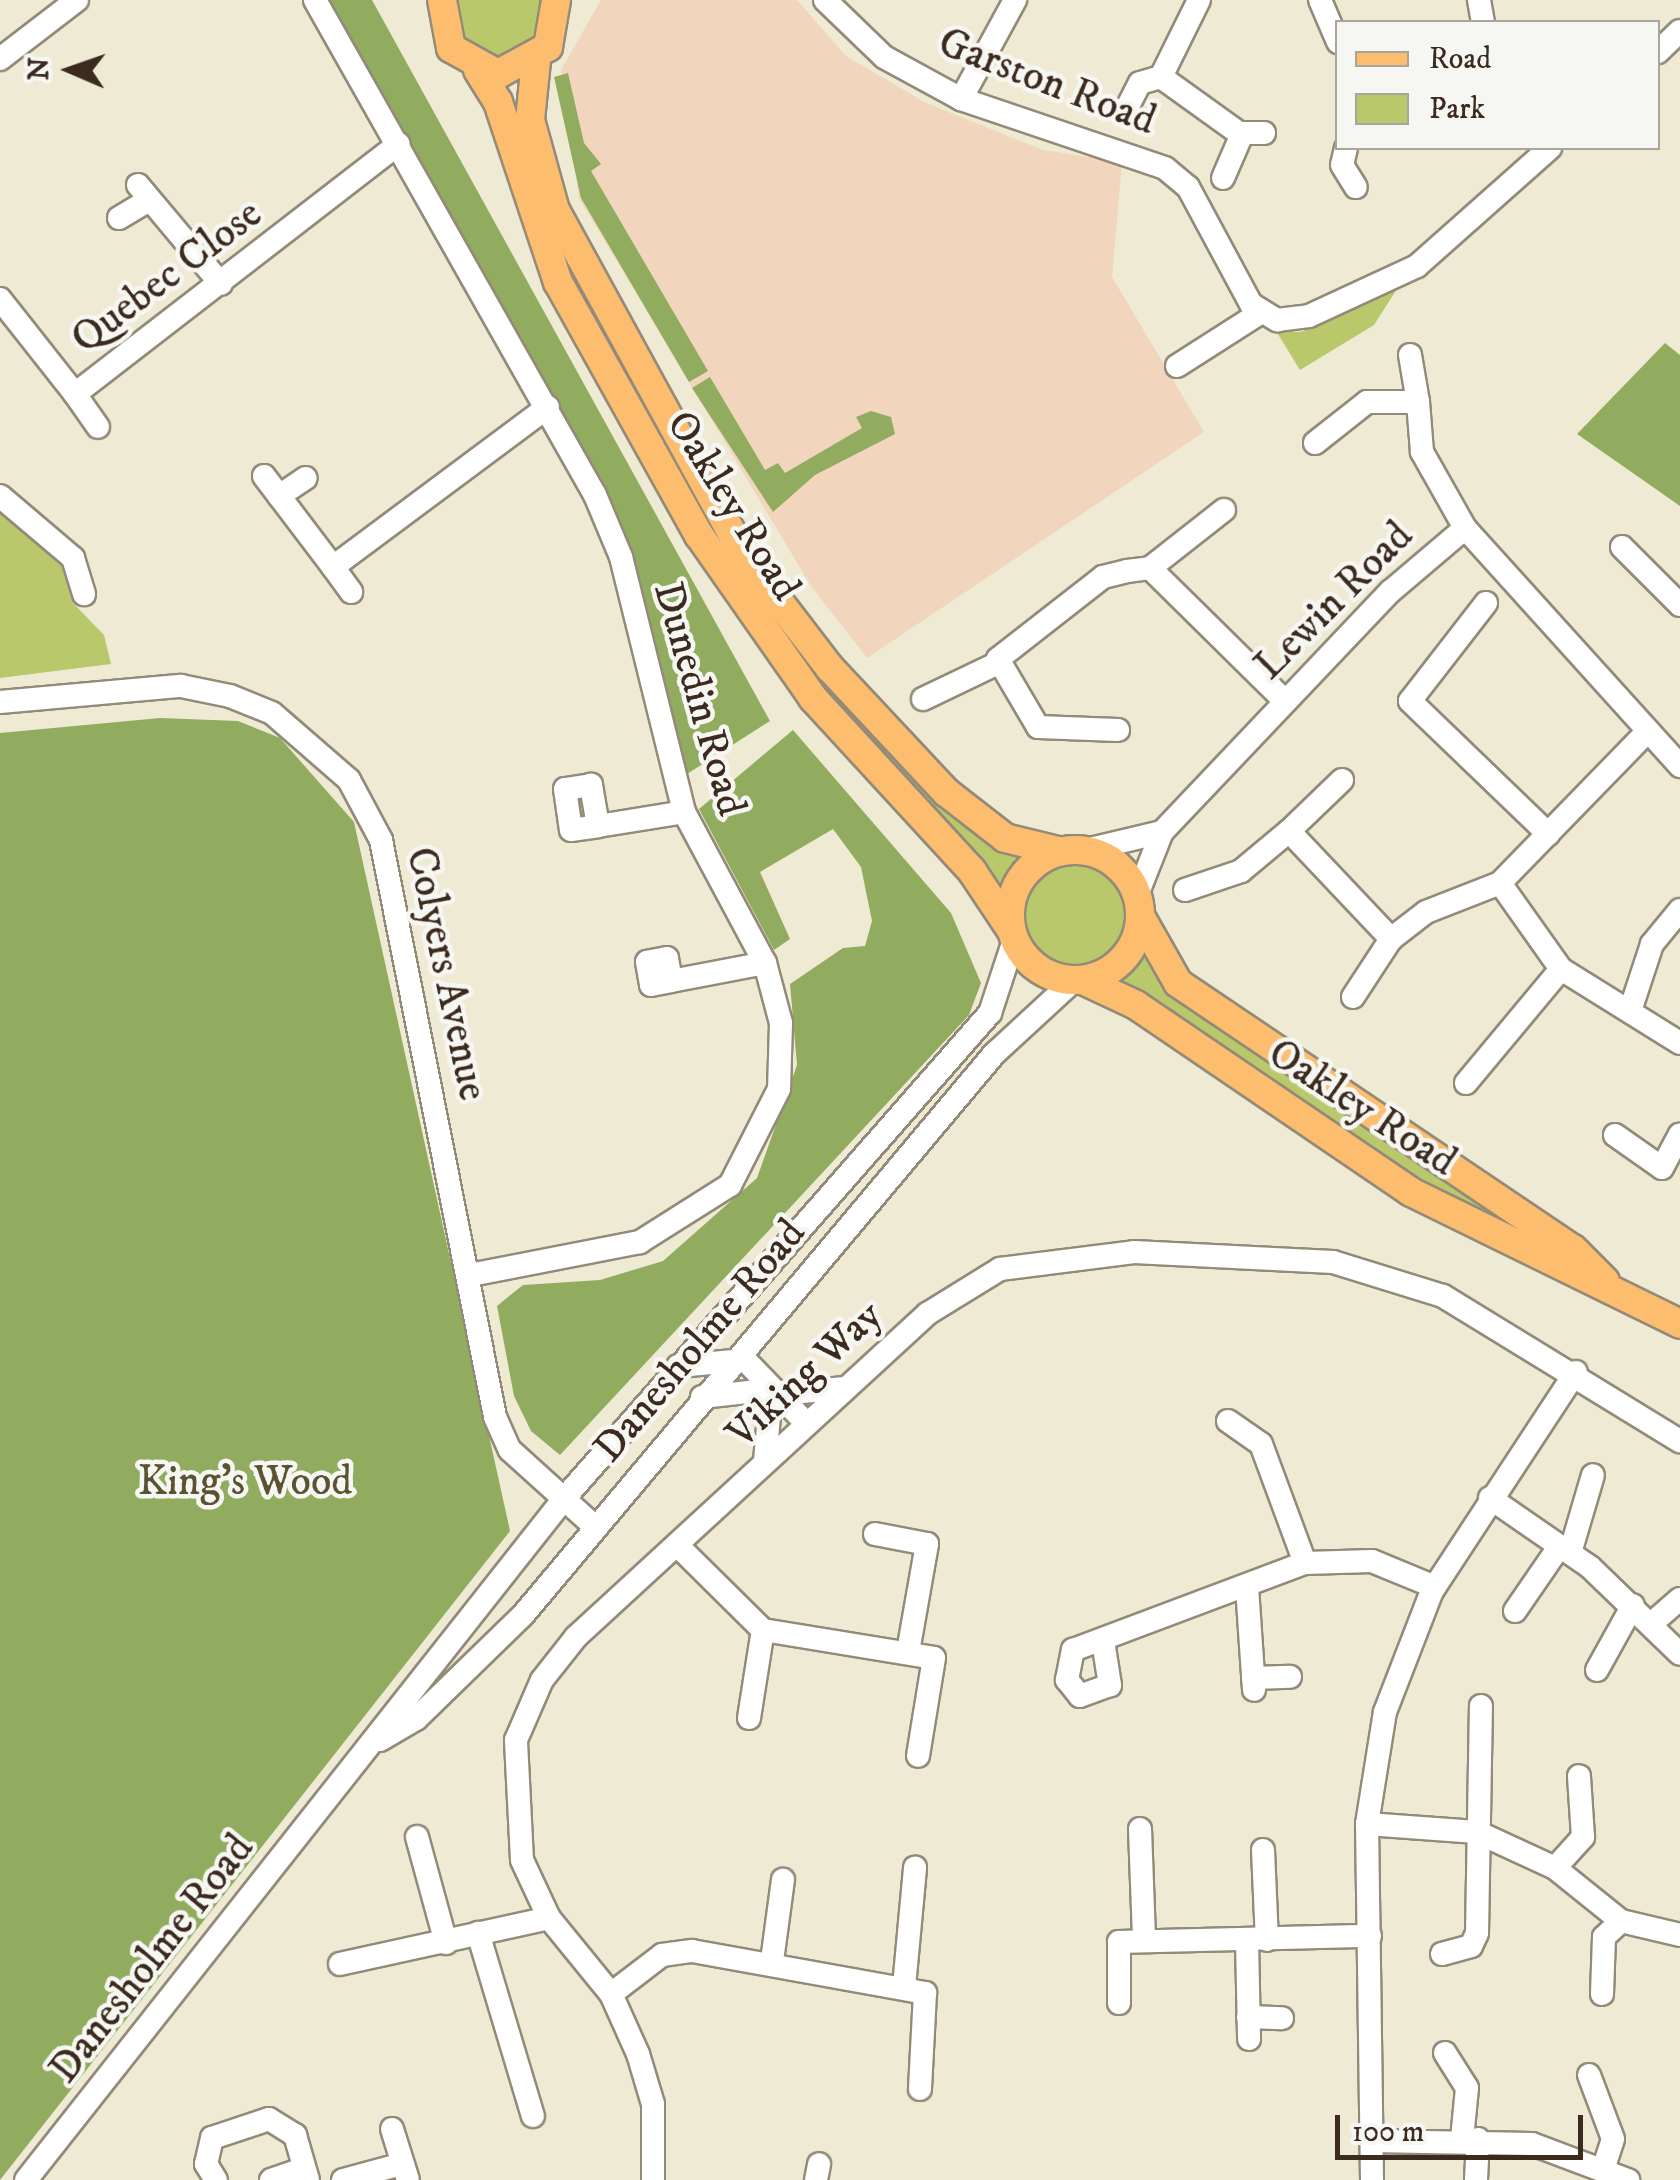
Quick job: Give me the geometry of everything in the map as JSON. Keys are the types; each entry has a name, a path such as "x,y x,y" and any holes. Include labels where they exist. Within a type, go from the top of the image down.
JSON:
{"main road":[{"name":"Oakley Road","path":"563,4 536,61 530,120 554,210 635,371 747,560 830,668 946,792 1005,838 1058,852"},
{"name":"Oakley Road","path":"438,5 450,48 478,70 498,102 558,282 700,535 813,698 972,870 1012,934"},
{"path":"478,70 536,61"},
{"path":"1086,850 1118,866 1139,906 1129,952 1078,980 1038,969 1012,934 1014,889 1058,852 1086,850"},
{"name":"Oakley Road","path":"1139,906 1178,983 1574,1248 1607,1282"},
{"name":"Oakley Road","path":"1078,980 1136,1004 1411,1192 1554,1268 1607,1282 1680,1324"}],"street":[{"path":"0,60 77,0"},
{"name":"Dunedin Road","path":"315,0 548,407 622,558 684,812 765,963 781,1023 780,1089 730,1184 640,1242 470,1275"},
{"name":"Garston Road","path":"825,0 884,56 960,99 1166,168 1188,187 1260,313"},
{"path":"960,99 1015,0"},
{"path":"1162,77 1199,0"},
{"path":"1320,0 1335,35"},
{"path":"1660,50 1680,31"},
{"path":"1126,110 1140,83 1162,77 1253,133 1223,178"},
{"name":"Quebec Close","path":"0,299 74,394 222,284 399,144"},
{"path":"1346,150 1342,165 1356,188"},
{"path":"1178,366 1260,313 1296,321 1417,266 1548,150"},
{"path":"119,218 144,193 222,284"},
{"path":"1410,354 1422,452 1465,528"},
{"path":"74,394 98,427"},
{"path":"1315,442 1368,402 1418,402"},
{"path":"333,567 548,407"},
{"path":"264,476 351,592"},
{"path":"279,496 306,478"},
{"path":"0,496 73,558 81,585 101,568"},
{"path":"1118,730 1038,727 998,663 1000,650 1056,620 1103,577 1150,568 1224,510"},
{"name":"Lewin Road","path":"1139,906 1162,832 1285,701 1465,528 1680,766"},
{"path":"1622,547 1680,605"},
{"path":"1150,568 1285,701"},
{"path":"1388,712 1410,701 1486,603"},
{"path":"924,700 998,663"},
{"name":"Colyers Avenue","path":"0,702 181,686 230,696 272,713 349,780 381,840 495,1417 510,1450 593,1525"},
{"path":"1410,701 1548,834"},
{"path":"1353,997 1391,939 1426,912 1500,884 1647,732"},
{"path":"1184,890 1240,871 1342,780"},
{"path":"598,826 684,812"},
{"path":"1289,831 1391,939"},
{"path":"1086,850 1162,832"},
{"path":"1500,884 1561,970 1631,1008 1680,1043"},
{"path":"1631,1008 1652,944 1680,910"},
{"name":"Danesholme Road","path":"26,2180 378,1741 562,1500 990,1013 1012,934"},
{"path":"672,981 765,963"},
{"path":"1466,1083 1561,970"},
{"name":"Danesholme Road","path":"378,1741 416,1719 524,1614 593,1525 994,1054 1078,980"},
{"path":"1615,1135 1662,1168 1680,1134"},
{"name":"Viking Way","path":"653,2180 652,2104 611,1994 549,1918 513,1816 516,1740 556,1660 927,1314 1000,1270 1134,1252 1372,1269 1443,1296 1576,1372 1680,1441"},
{"path":"723,1313 732,1360 802,1429"},
{"path":"764,1464 768,1319"},
{"path":"678,1366 732,1360"},
{"path":"1372,2180 1367,1824 1385,1712 1436,1587 1490,1498 1576,1372"},
{"path":"702,1397 846,1388"},
{"path":"1228,1422 1261,1444 1305,1563"},
{"path":"1515,1610 1564,1550 1593,1476"},
{"path":"1490,1498 1633,1605 1680,1654"},
{"path":"875,1534 927,1544 908,1652"},
{"path":"677,1545 763,1630 934,1658 914,1744"},
{"path":"1103,1641 1305,1563 1372,1560 1436,1587"},
{"path":"1247,1587 1254,1684 1290,1677"},
{"path":"1650,1624 1680,1599"},
{"path":"1597,1670 1633,1605"},
{"path":"749,1718 763,1630"},
{"path":"1442,1954 1471,1946 1477,1933 1481,1706"},
{"path":"1555,1868 1583,1837 1579,1776"},
{"path":"1367,1824 1477,1832 1555,1868 1621,1921 1680,1935"},
{"path":"417,1837 446,1943"},
{"path":"1132,1842 1144,1940"},
{"path":"1264,1850 1249,2028 1282,2018"},
{"path":"904,1987 916,1868"},
{"path":"772,1961 783,1880"},
{"path":"340,1964 549,1918"},
{"path":"1602,1994 1604,1937 1621,1921"},
{"path":"478,1933 533,2116"},
{"path":"1119,2003 1110,1942 1370,1936"},
{"path":"611,1994 662,1955 772,1961 925,1993 931,2006 920,2088"},
{"path":"1445,2053 1467,2088 1476,2180"},
{"path":"1589,2075 1613,2139 1604,2166"},
{"path":"216,2180 206,2164 212,2138 260,2120 287,2124 306,2175 271,2180"},
{"path":"342,2180 405,2172 392,2129"},
{"path":"1372,2141 1470,2139 1604,2166 1628,2180"}],"shaded area":[{"path":"601,0 797,0 846,56 926,103 1043,150 1122,162 1112,277 1204,432 867,658 811,586 579,198 561,70"}],"green space":[{"path":"326,0 372,0 770,721 687,774 627,550"},
{"path":"451,0 547,0 536,46 492,61 463,46"},
{"path":"568,73 584,143 601,164 591,171 708,371 689,382 581,198 554,77"},
{"path":"1402,281 1374,325 1300,370 1276,331 1301,332"},
{"path":"1665,343 1680,355 1680,506 1577,434"},
{"path":"710,377 765,470 778,463 785,473 862,428 856,417 871,411 891,417 895,434 815,475 773,512 692,388"},
{"path":"0,511 60,561 73,603 104,635 111,664 0,678"},
{"path":"834,687 1031,854 1003,893 822,697"},
{"name":"King's Wood","path":"160,718 238,721 280,738 354,822 510,1531 0,2180 0,733"},
{"path":"793,730 951,913 981,983 969,1015 560,1455 531,1431 514,1396 497,1306 523,1285 600,1280 663,1261 757,1178 797,1065 790,984 843,948 865,946 872,921 861,867 833,829 760,872 790,939 774,950 699,809"},
{"path":"1074,858 1095,862 1114,874 1126,893 1130,914 1126,935 1114,954 1095,966 1074,970 1053,966 1034,954 1022,935 1018,914 1022,893 1034,874 1053,862"},
{"path":"1141,946 1167,988 1587,1273 1477,1220 1112,982"}]}
